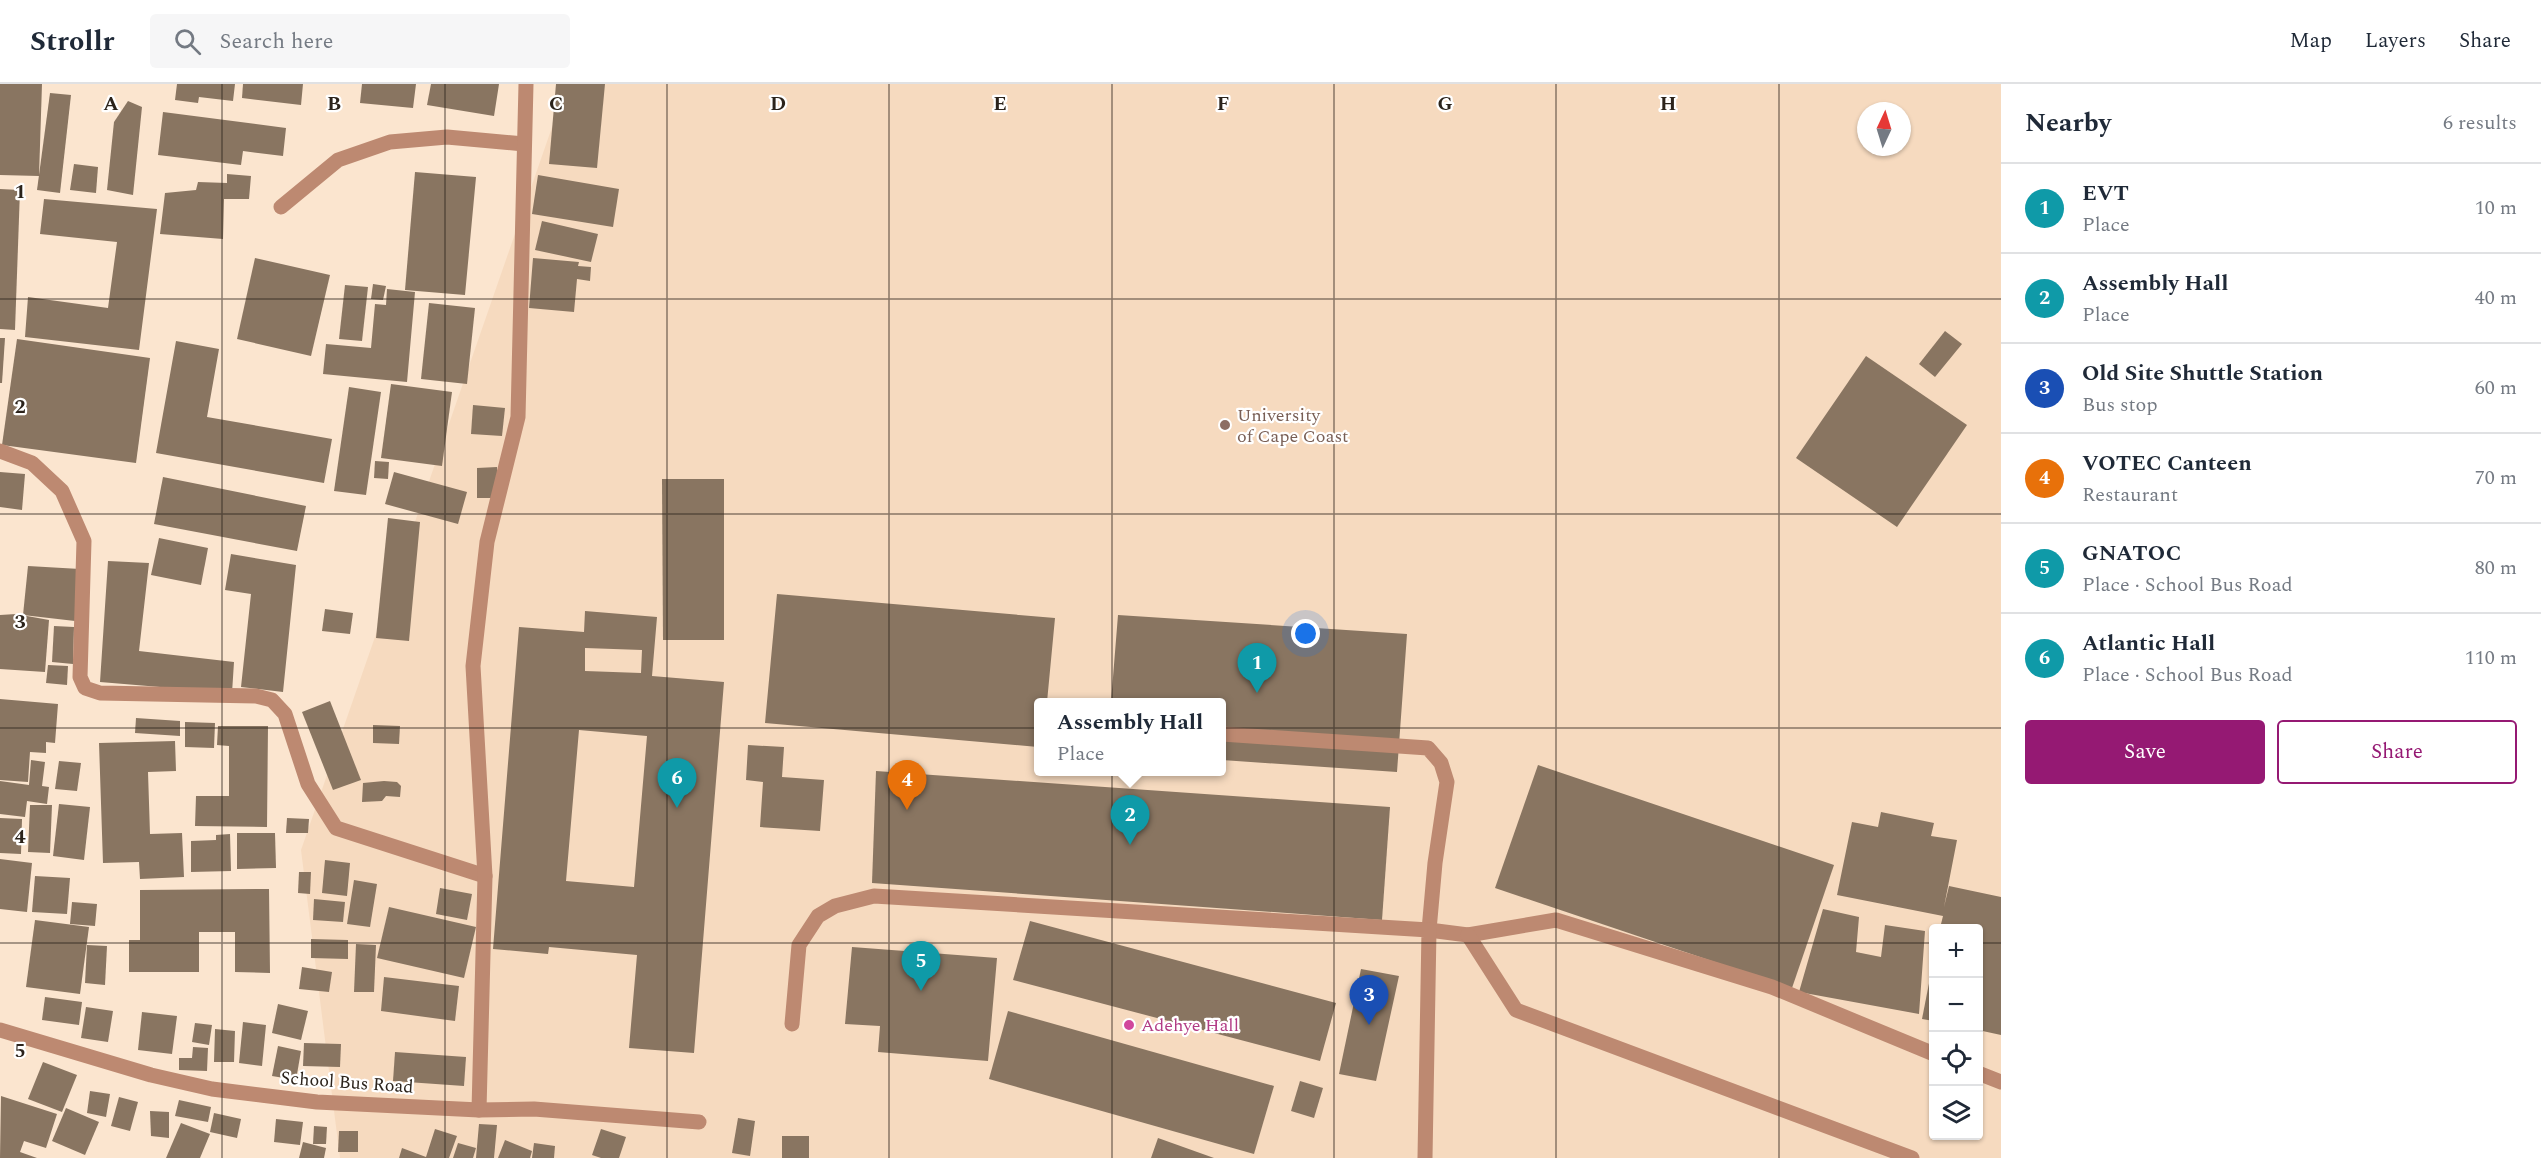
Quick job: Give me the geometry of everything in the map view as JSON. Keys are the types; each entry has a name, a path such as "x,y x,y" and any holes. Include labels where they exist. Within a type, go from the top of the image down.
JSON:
{"street":[{"path":"479,1110 485,876 473,666 487,542 518,417 526,84"},
{"path":"281,207 338,160 390,142 447,137 524,144"},
{"path":"0,451 32,463 63,491 84,541 80,677 85,688 100,693 256,696 272,700 285,714 308,784 336,828 485,876"},
{"path":"1226,734 1428,748 1441,763 1447,782 1435,863 1429,930 1425,1158"},
{"path":"792,1024 799,945 819,916 835,906 874,896 1429,930 1468,935 1556,920 1772,987 1929,1052"},
{"path":"1468,935 1516,1010 1912,1158"},
{"name":"School Bus Road","path":"0,1030 151,1075 212,1089 317,1102 479,1110 534,1110 699,1122"},
{"path":"1983,1075 2001,1082"}],"shaded area":[{"name":"University of Cape Coast","path":"567,84 2001,84 2001,1158 340,1158 301,850"}],"building":[{"path":"0,84 42,84 39,176 0,175"},
{"path":"177,84 235,84 233,101 199,97 198,103 175,100"},
{"path":"243,84 303,84 301,105 242,98"},
{"path":"362,84 416,84 413,108 360,103"},
{"path":"431,84 499,84 494,116 427,105"},
{"path":"556,84 605,84 597,168 549,164"},
{"path":"50,93 71,95 60,193 37,190"},
{"path":"128,101 142,107 133,195 107,190 114,122"},
{"path":"163,112 286,128 283,156 243,151 241,165 158,155"},
{"path":"74,164 98,167 96,193 70,190"},
{"path":"415,172 476,177 465,295 405,290"},
{"path":"227,174 251,176 249,199 224,199 223,239 160,234 165,193 196,190 198,182 227,183"},
{"path":"538,175 619,189 613,227 532,214"},
{"path":"0,189 20,190 15,330 0,329"},
{"path":"44,199 157,209 139,350 25,337 28,297 108,308 117,242 40,234"},
{"path":"542,221 598,234 591,262 535,250"},
{"path":"255,258 330,275 311,356 237,339"},
{"path":"533,258 579,262 578,266 591,267 590,281 577,279 574,312 529,308"},
{"path":"373,284 386,286 383,300 371,299"},
{"path":"345,285 368,287 362,341 339,339"},
{"path":"387,289 415,292 407,382 323,374 326,344 371,348 375,304 386,305"},
{"path":"429,303 475,308 467,384 421,379"},
{"path":"1945,331 1962,344 1935,377 1919,364"},
{"path":"0,338 5,338 2,383 0,383"},
{"path":"17,339 150,358 136,463 2,445"},
{"path":"176,341 219,349 207,417 332,439 324,483 156,453"},
{"path":"1866,356 1967,425 1897,527 1796,458"},
{"path":"391,384 452,392 442,466 381,458"},
{"path":"349,387 381,392 366,495 334,491"},
{"path":"473,405 505,408 502,436 471,434"},
{"path":"375,461 389,462 388,479 374,478"},
{"path":"497,467 497,498 477,498 477,468"},
{"path":"0,472 25,474 22,510 0,507"},
{"path":"394,472 467,492 458,524 385,504"},
{"path":"163,477 306,506 297,551 154,524"},
{"path":"662,479 724,479 724,640 663,640"},
{"path":"388,518 420,522 409,641 376,638"},
{"path":"159,538 208,548 201,585 151,575"},
{"path":"231,554 296,565 283,692 241,687 251,594 225,590"},
{"path":"108,561 149,563 139,651 234,662 232,693 100,682"},
{"path":"28,566 80,569 75,621 23,615"},
{"path":"777,594 1055,618 1047,698 1034,698 1034,747 765,723"},
{"path":"325,609 353,613 350,634 322,631"},
{"path":"585,611 657,617 652,676 724,682 694,1053 629,1048 637,955 549,947 548,954 493,949 519,627 584,632","holes":["585,648 642,650 641,673 585,671","579,730 647,736 634,887 566,881"]},
{"path":"16,614 49,620 45,672 0,669 0,615"},
{"path":"1118,615 1407,634 1397,772 1226,760 1226,698 1111,698"},
{"path":"54,626 74,627 73,664 52,662"},
{"path":"48,665 68,666 67,685 46,683"},
{"path":"0,699 58,704 55,743 46,742 46,753 30,752 28,782 0,780"},
{"path":"330,701 361,780 333,790 302,712"},
{"path":"136,718 180,721 180,736 135,733"},
{"path":"185,722 215,723 214,748 185,747"},
{"path":"373,725 400,726 399,744 373,743"},
{"path":"218,726 268,726 267,827 195,826 196,796 229,796 229,746 217,745"},
{"path":"175,741 176,771 148,772 150,834 182,833 184,877 140,879 139,862 103,863 99,743"},
{"path":"748,745 784,747 782,777 824,780 820,831 760,827 763,782 746,780"},
{"path":"31,760 45,762 42,786 49,787 47,804 27,801 25,817 0,814 0,781 29,785"},
{"path":"59,761 81,763 77,791 55,789"},
{"path":"1538,765 1834,865 1792,988 1495,888"},
{"path":"876,771 1390,807 1382,920 872,883"},
{"path":"397,782 401,786 400,797 386,796 382,801 362,802 363,783"},
{"path":"59,804 90,807 84,860 53,856"},
{"path":"30,805 52,805 50,853 28,852"},
{"path":"1881,812 1934,823 1931,836 1957,840 1944,907 1949,886 2001,897 2001,1035 1983,1031 1983,924 1941,924 1943,916 1837,895 1852,822 1878,827"},
{"path":"0,818 22,819 21,854 0,853"},
{"path":"287,818 309,819 308,833 286,833"},
{"path":"237,833 275,833 276,868 237,869"},
{"path":"230,834 231,871 191,872 191,841 216,840 216,835"},
{"path":"0,859 32,863 27,912 0,909"},
{"path":"325,860 350,863 347,896 322,893"},
{"path":"299,872 311,872 310,894 298,893"},
{"path":"35,876 70,878 67,914 32,912"},
{"path":"354,880 377,884 370,927 347,924"},
{"path":"440,888 472,894 467,920 436,914"},
{"path":"269,889 270,973 235,972 235,932 199,932 199,972 129,972 129,940 140,940 140,890"},
{"path":"314,899 345,902 343,922 313,920"},
{"path":"72,902 97,904 95,926 70,924"},
{"path":"389,907 476,927 464,978 377,958"},
{"path":"1823,909 1859,917 1856,952 1881,957 1885,925 1925,931 1919,1014 1799,992"},
{"path":"35,920 89,927 80,994 26,987"},
{"path":"1030,921 1336,1003 1320,1061 1013,980"},
{"path":"311,939 348,940 348,959 311,958"},
{"path":"356,944 376,945 374,992 354,992"},
{"path":"87,945 107,946 105,985 85,983"},
{"path":"852,947 997,958 988,1061 878,1052 880,1026 845,1024"},
{"path":"302,967 332,972 329,992 299,989"},
{"path":"1361,969 1399,976 1376,1081 1339,1074"},
{"path":"384,977 459,986 455,1021 381,1011"},
{"path":"1929,983 1929,1020 1922,1019"},
{"path":"45,997 82,1002 79,1025 42,1020"},
{"path":"278,1004 308,1011 301,1040 272,1033"},
{"path":"86,1007 113,1011 108,1042 81,1038"},
{"path":"1008,1011 1274,1086 1254,1154 989,1079"},
{"path":"142,1012 177,1016 172,1054 138,1050"},
{"path":"243,1022 266,1025 262,1066 239,1063"},
{"path":"195,1023 212,1025 209,1045 192,1042"},
{"path":"215,1029 235,1031 234,1062 214,1062"},
{"path":"304,1043 341,1044 340,1067 303,1066"},
{"path":"278,1046 301,1051 296,1080 272,1076"},
{"path":"193,1047 208,1048 207,1071 179,1070 179,1058 192,1058"},
{"path":"395,1052 466,1057 464,1086 393,1081"},
{"path":"43,1062 77,1075 62,1112 28,1099"},
{"path":"1300,1081 1323,1088 1314,1118 1291,1111"},
{"path":"90,1091 110,1094 106,1117 87,1113"},
{"path":"1,1096 57,1114 46,1148 24,1141 20,1152 37,1158 0,1158"},
{"path":"119,1097 138,1102 130,1131 111,1126"},
{"path":"179,1100 211,1107 208,1122 175,1116"},
{"path":"66,1108 99,1122 85,1155 52,1141"},
{"path":"150,1111 169,1112 169,1138 151,1136"},
{"path":"214,1113 241,1119 237,1138 210,1132"},
{"path":"738,1118 755,1121 750,1156 732,1153"},
{"path":"276,1119 303,1122 300,1145 274,1142"},
{"path":"181,1123 210,1134 200,1158 166,1158"},
{"path":"479,1124 497,1125 494,1158 476,1158"},
{"path":"314,1126 327,1127 326,1144 313,1144"},
{"path":"435,1129 457,1136 449,1158 399,1158 402,1148 426,1157"},
{"path":"601,1129 626,1137 619,1158 601,1158 592,1155"},
{"path":"339,1131 358,1131 358,1152 338,1152"},
{"path":"782,1136 809,1136 809,1158 782,1158"},
{"path":"1158,1138 1214,1158 1151,1158"},
{"path":"505,1140 532,1151 530,1158 498,1158"},
{"path":"303,1142 326,1148 324,1158 299,1158"},
{"path":"458,1143 476,1148 473,1158 453,1158"},
{"path":"534,1143 555,1146 554,1158 532,1158"}],"place":[{"name":"University of Cape Coast","path":"1225,425"},
{"name":"EVT","path":"1257,693"},
{"name":"Atlantic Hall","path":"677,808"},
{"name":"VOTEC Canteen","path":"907,810"},
{"name":"Assembly Hall","path":"1130,845"},
{"name":"GNATOC","path":"921,991"},
{"name":"Adehye Hall","path":"1129,1025"},
{"name":"Old Site Shuttle Station","path":"1369,1025"}]}
